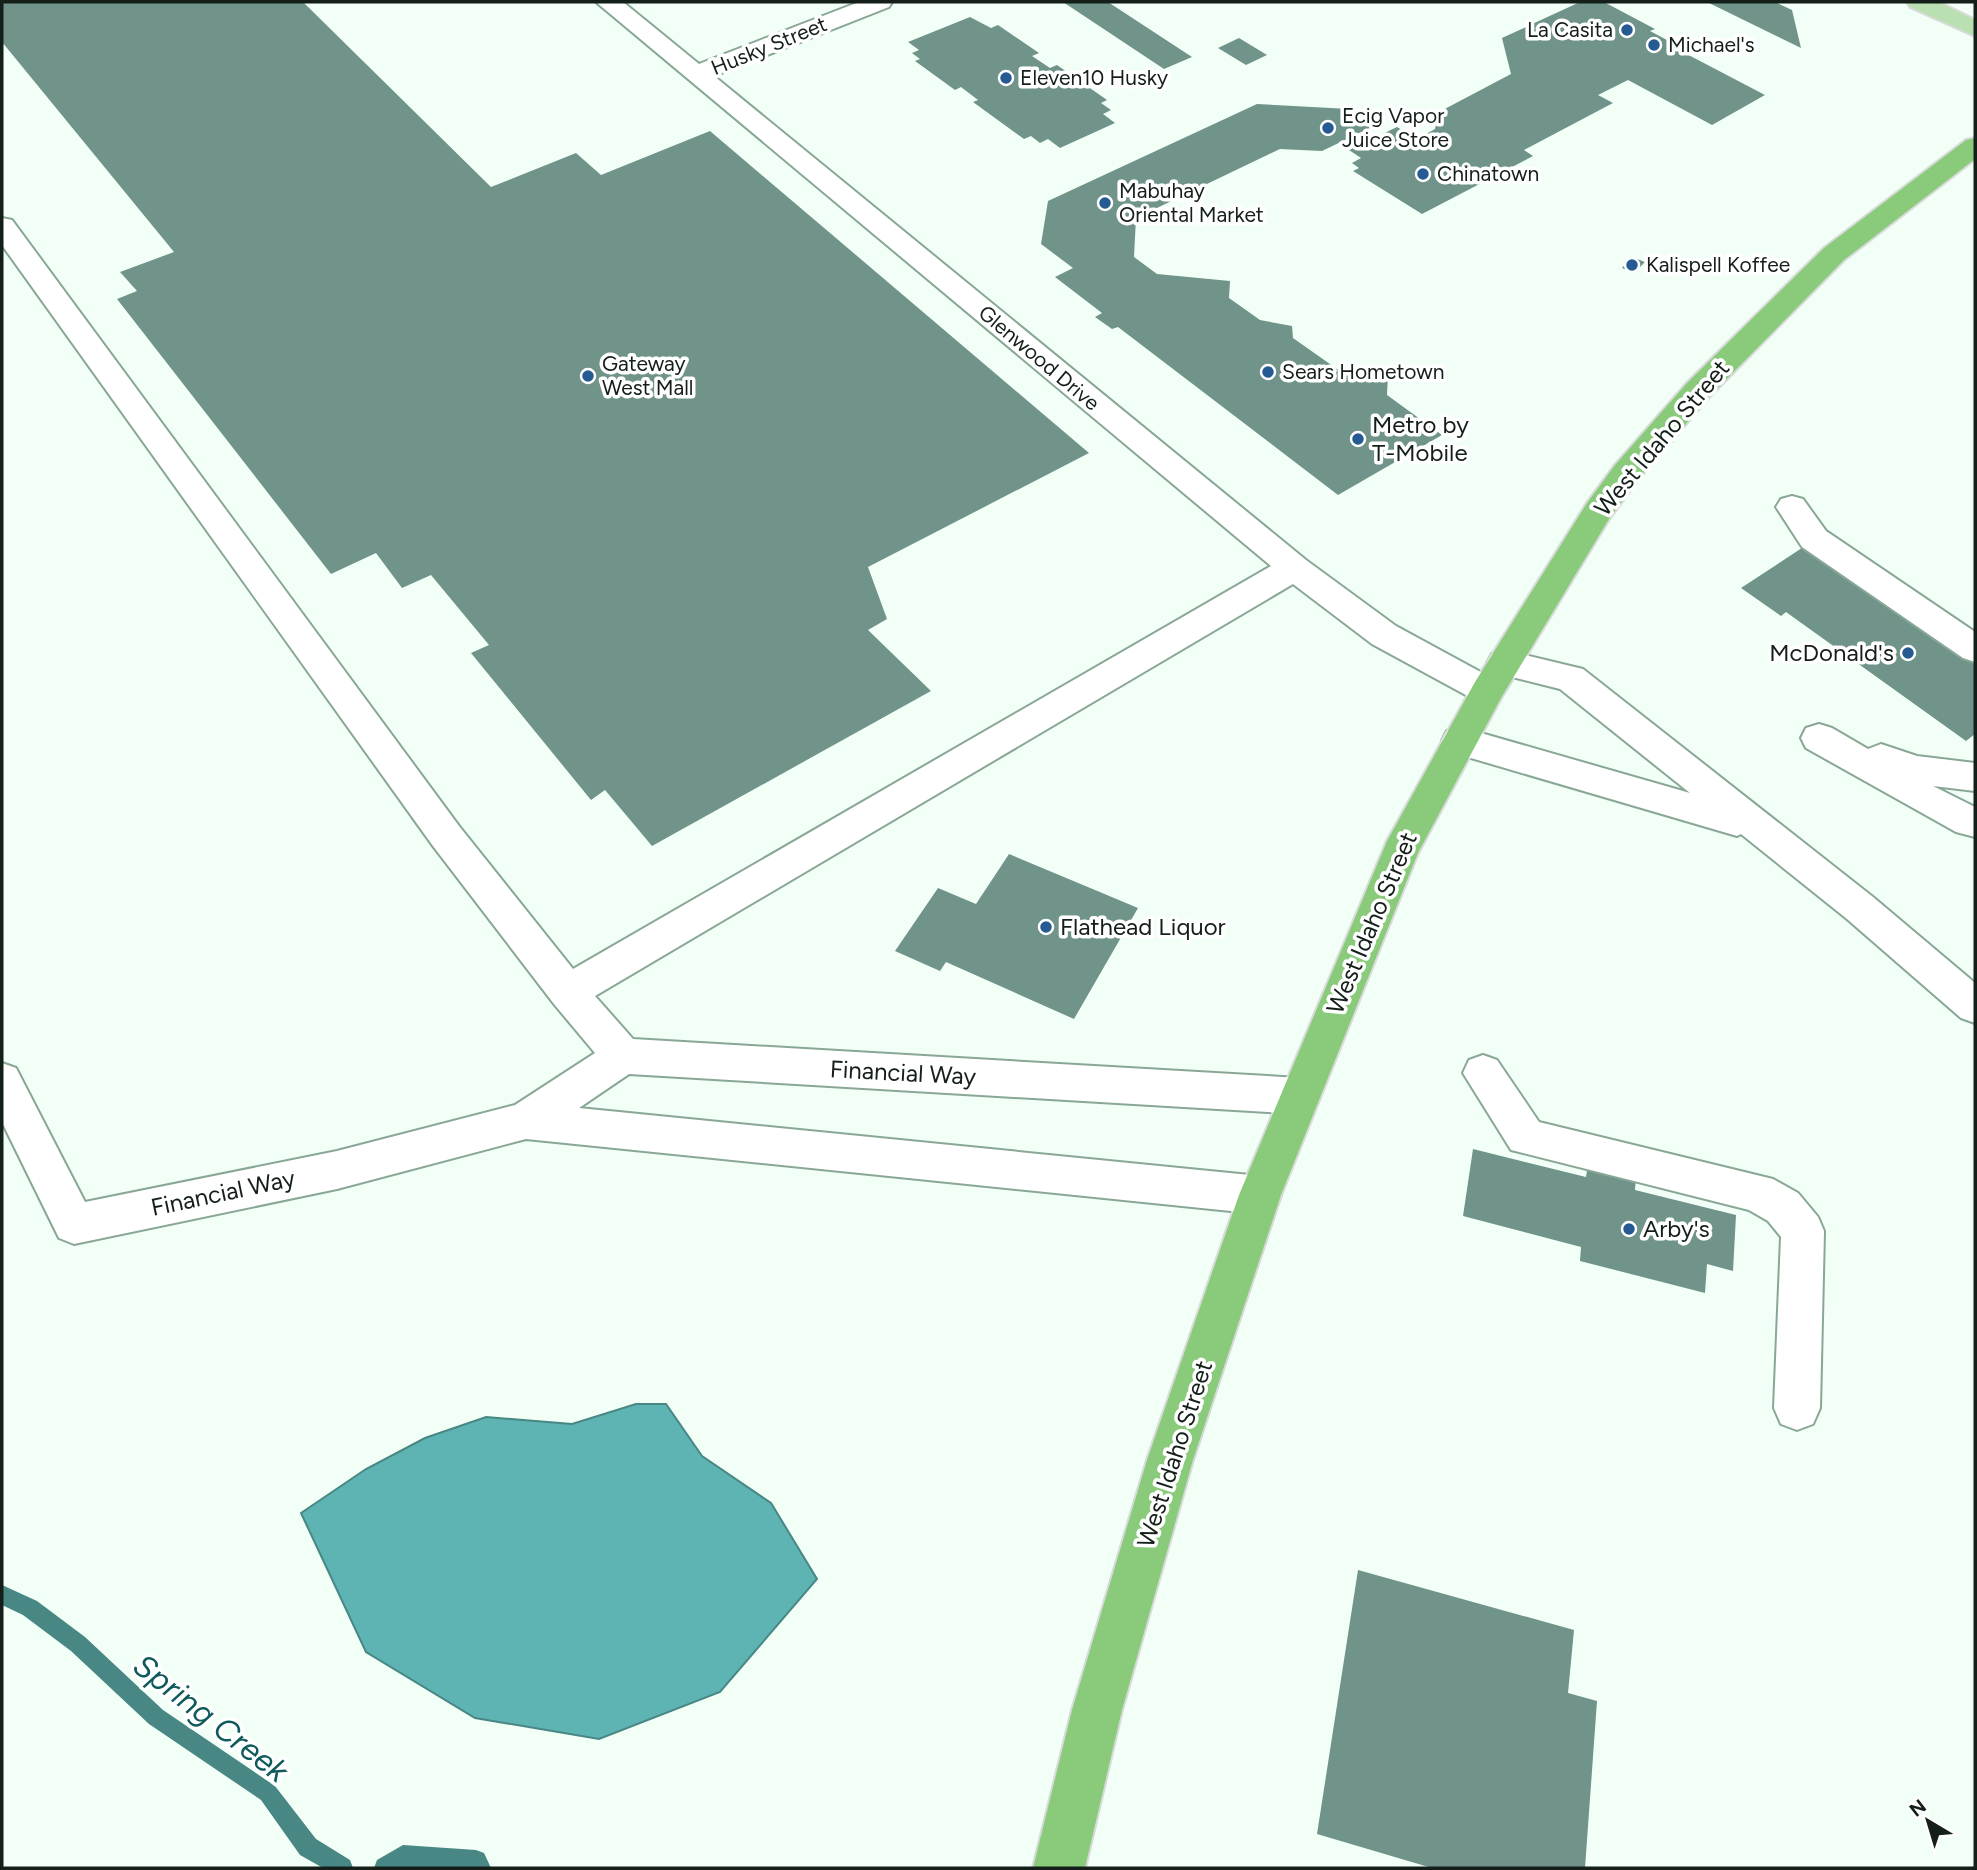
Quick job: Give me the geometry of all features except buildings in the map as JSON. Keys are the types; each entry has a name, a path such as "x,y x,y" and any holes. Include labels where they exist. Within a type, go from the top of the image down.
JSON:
{"highway":[{"name":"West Idaho Street","path":"1059,1868 1097,1710 1170,1460 1260,1195 1400,852 1496,677 1598,511 1626,473 1698,390 1834,254 1975,146"}],"main road":[{"path":"1919,2 1975,29"}],"street":[{"name":"Glenwood Drive","path":"608,2 1294,568 1384,635 1496,677 1570,678 1975,1006"},
{"name":"Husky Street","path":"697,74 880,2"},
{"path":"2,226 446,836 568,992 623,1056"},
{"path":"1792,507 1814,539 1975,649"},
{"path":"568,992 1294,568"},
{"path":"1975,777 1915,770 1819,738 1905,788 1969,822 1975,821"},
{"path":"1460,741 1756,826"},
{"name":"Financial Way","path":"2,1081 74,1224 337,1170 526,1121 623,1056 1300,1096"},
{"path":"1483,1073 1527,1137 1758,1193 1783,1207 1802,1231 1797,1408"},
{"name":"Financial Way","path":"526,1121 1260,1195"}],"water":[{"path":"636,1404 666,1404 702,1456 771,1503 817,1579 720,1692 599,1739 475,1718 366,1652 301,1513 366,1469 425,1438 486,1417 572,1424"}],"waterway":[{"name":"Spring Creek","path":"2,1595 30,1608 78,1644 156,1717 268,1793 308,1847 342,1868"},
{"name":"Spring Creek","path":"385,1868 403,1856 476,1861 480,1868"}],"place":[{"name":"La Casita","path":"1627,30"},
{"name":"Michael's","path":"1654,45"},
{"name":"Eleven10 Husky","path":"1006,78"},
{"name":"Ecig Vapor Juice Store","path":"1328,128"},
{"name":"Chinatown","path":"1423,174"},
{"name":"Mabuhay Oriental Market","path":"1105,203"},
{"name":"Kalispell Koffee","path":"1632,265"},
{"name":"Sears Hometown","path":"1268,372"},
{"name":"Gateway West Mall","path":"588,376"},
{"name":"Metro by T-Mobile","path":"1358,439"},
{"name":"McDonald's","path":"1908,653"},
{"name":"Flathead Liquor","path":"1046,927"},
{"name":"Arby's","path":"1629,1229"}]}
